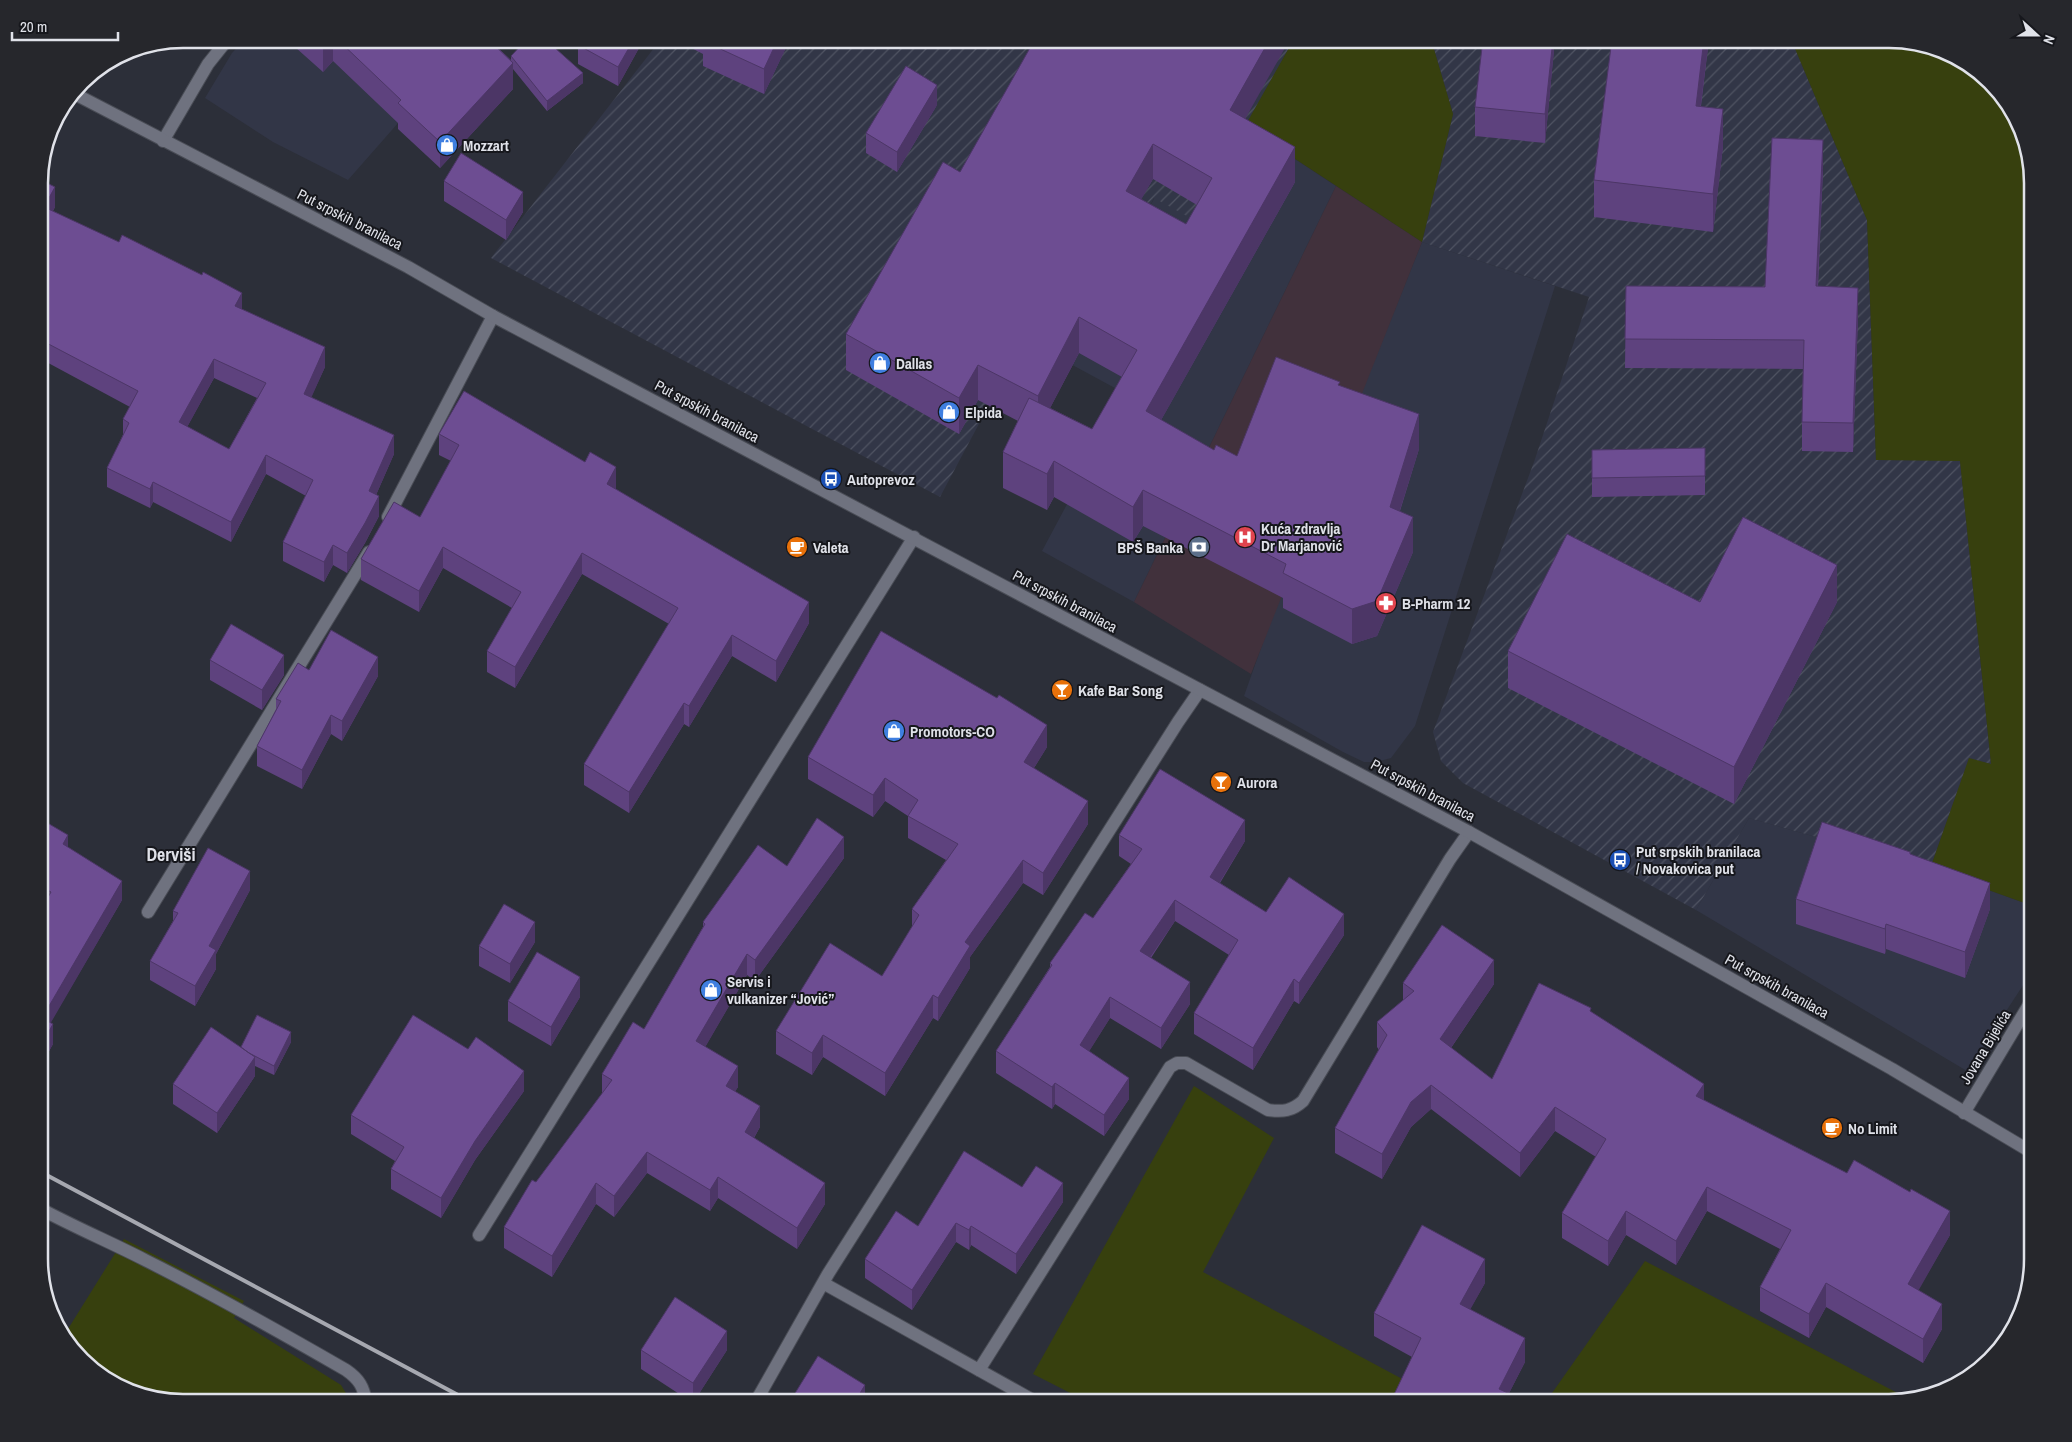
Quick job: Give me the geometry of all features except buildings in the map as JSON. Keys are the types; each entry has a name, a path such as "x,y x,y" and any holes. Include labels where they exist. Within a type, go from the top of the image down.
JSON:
{"street":[{"path":"163,141 208,64 221,48"},
{"name":"Put srpskih branilaca","path":"79,96 408,267 494,316 914,537 1110,644 1469,832 1892,1069 2024,1148"},
{"path":"148,912 379,534 494,316"},
{"path":"479,1235 914,537"},
{"path":"760,1394 824,1283 1200,690"},
{"path":"980,1370 1170,1067 1177,1063 1186,1063 1268,1110 1282,1112 1294,1108 1303,1101 1450,859 1469,832"},
{"name":"Jovana Bijelića","path":"1964,1113 2024,1013"},
{"path":"48,1213 143,1259 239,1309 346,1370 359,1380 364,1394"},
{"path":"824,1283 1022,1394"}],"shaded area":[{"path":"237,48 464,48 348,180 273,142 205,98"},
{"path":"654,48 1289,48 1194,220 1154,198 1065,361 1014,358 940,497 491,258"},
{"path":"1434,48 1795,48 1867,220 1876,460 1960,460 1991,764 1969,759 1930,869 1749,818 1696,910 1463,783 1441,761 1433,732 1534,462 1589,297 1422,242 1453,114"},
{"path":"1245,126 1336,186 1134,602 1042,551 1126,394 1065,361 1155,197"},
{"path":"1336,186 1422,242 1251,674 1134,602"},
{"path":"1422,242 1555,286 1415,726 1391,758 1376,762 1364,762 1244,696 1277,603"},
{"path":"1749,818 1930,869 2024,903 2024,984 1967,1071 1696,910"}],"green space":[{"path":"1289,48 1434,48 1453,114 1422,242 1245,126"},
{"path":"1795,48 1899,48 1916,50 1949,61 1965,70 1991,93 2002,107 2020,147 2024,182 2024,903 1930,869 1969,758 1991,764 1960,461 1876,460 1867,220"},
{"path":"1194,1086 1274,1138 1203,1272 1430,1394 1072,1394 1033,1374"},
{"path":"124,1239 244,1301 234,1318 341,1385 346,1394 182,1394 147,1390 107,1372 87,1355 75,1342 68,1330"},
{"path":"1645,1261 1899,1394 1899,1394 1551,1394"}],"railway":[{"path":"48,1176 456,1394"}],"place":[{"name":"Mozzart","path":"447,145"},
{"name":"Dallas","path":"880,363"},
{"name":"Elpida","path":"949,412"},
{"name":"Autoprevoz","path":"831,479"},
{"name":"Kuća zdravlja Dr Marjanović","path":"1245,537"},
{"name":"Valeta","path":"797,547"},
{"name":"BPŠ Banka","path":"1199,547"},
{"name":"B-Pharm 12","path":"1386,603"},
{"name":"Kafe Bar Song","path":"1062,690"},
{"name":"Promotors-CO","path":"894,731"},
{"name":"Aurora","path":"1221,782"},
{"name":"Put srpskih branilaca / Novakovica put","path":"1620,860"},
{"name":"Servis i vulkanizer “Jović”","path":"711,990"},
{"name":"No Limit","path":"1832,1128"}],"district":[{"name":"Derviši","path":"171,854"}]}
